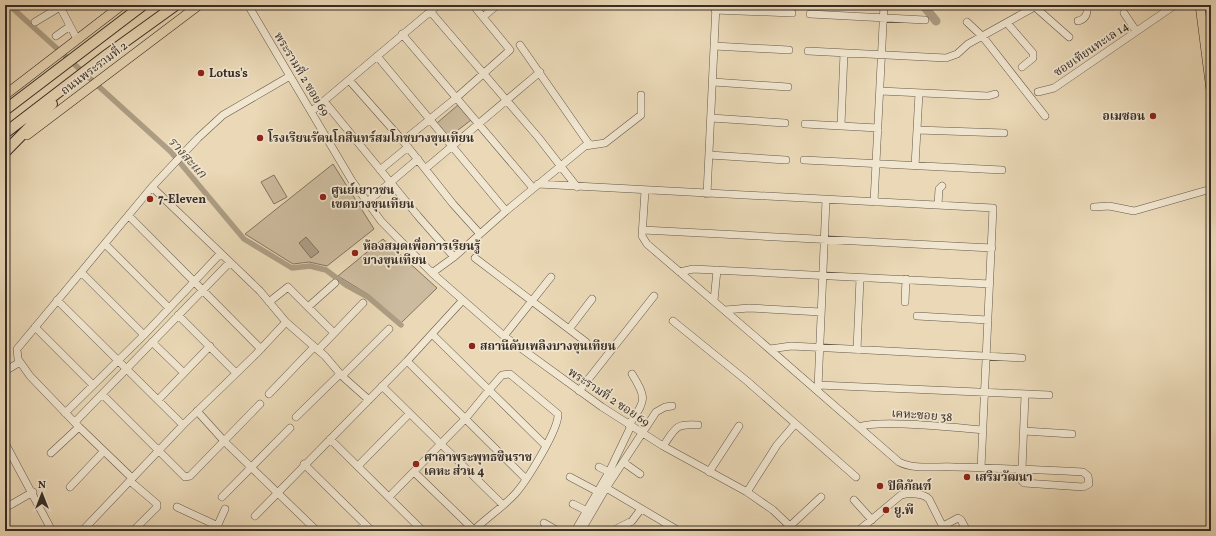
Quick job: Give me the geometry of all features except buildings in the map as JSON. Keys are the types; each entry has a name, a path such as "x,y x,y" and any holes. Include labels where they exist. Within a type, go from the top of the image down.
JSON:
{"highway":[{"name":"ถนนพระรามที่ 2","path":"5,110 143,5"},
{"name":"ถนนพระรามที่ 2","path":"5,133 176,5"},
{"path":"6,151 76,79"}],"main road":[{"path":"5,95 122,5"},
{"name":"ถนนพระรามที่ 2","path":"6,151 199,5"},
{"path":"1200,5 1211,90"}],"street":[{"name":"พระรามที่ 2 ซอย 69","path":"248,5 352,181 386,227 432,273 462,301 504,336 579,391 663,446 747,492 773,510 793,528"},
{"path":"312,111 438,5"},
{"path":"380,170 430,119 510,50 473,5"},
{"path":"874,202 884,5"},
{"path":"1078,21 1085,19 1087,5"},
{"name":"ซอยเทียนทะเล 14","path":"1038,92 1054,88 1175,5"},
{"path":"35,22 60,6 77,39"},
{"path":"483,17 496,6"},
{"path":"808,51 946,58 962,51 968,44 1037,6 1069,37"},
{"path":"707,194 716,8 792,13"},
{"path":"430,11 482,73 507,100 561,165 577,187"},
{"path":"810,14 925,20"},
{"path":"1124,14 1136,32"},
{"path":"967,22 983,37 1045,116"},
{"path":"1007,23 1033,53 1033,58 1022,67"},
{"path":"56,36 70,26"},
{"path":"402,34 456,98 536,186 874,202 911,207 938,205 993,208 982,468"},
{"path":"520,45 589,144"},
{"path":"714,46 788,50"},
{"path":"841,125 844,53"},
{"path":"377,56 506,211"},
{"path":"425,169 540,72"},
{"path":"133,531 157,508 157,504 65,413 30,376 20,362 17,349 152,187 182,155 223,115 290,76"},
{"path":"349,80 406,144 425,169 480,234"},
{"path":"713,82 788,87"},
{"path":"880,91 988,96 995,94"},
{"path":"915,166 919,93"},
{"path":"432,273 454,257 561,165 589,144 605,143 641,115 642,95"},
{"path":"324,101 454,257"},
{"path":"711,118 785,123"},
{"path":"805,124 878,128"},
{"path":"917,130 1004,133"},
{"path":"709,155 786,160"},
{"path":"367,202 418,159"},
{"path":"804,160 1002,170"},
{"path":"938,205 939,189 942,186"},
{"path":"152,187 269,302 286,322 368,400"},
{"path":"1094,207 1109,206 1134,211 1211,189"},
{"path":"645,191 643,239 647,244 818,389 893,457 904,464 982,468 1021,469 1083,472 1088,476 1089,484 1083,487 1024,483 1020,479 1021,469 1024,432 1026,395"},
{"path":"818,389 826,200"},
{"path":"129,216 261,349"},
{"path":"643,230 824,239 910,239 992,248"},
{"path":"105,244 169,308"},
{"path":"65,413 144,335 220,254"},
{"path":"475,258 586,342"},
{"path":"51,453 77,425 102,394 229,264"},
{"path":"680,272 693,269 990,284"},
{"path":"714,301 717,270"},
{"path":"81,272 144,335"},
{"path":"504,336 551,277"},
{"path":"857,350 860,278"},
{"path":"905,302 906,279"},
{"path":"308,307 335,283"},
{"path":"269,302 287,286 334,333"},
{"path":"579,391 654,296"},
{"path":"57,300 183,425"},
{"path":"570,329 592,300"},
{"path":"255,516 304,464 407,361 462,301"},
{"path":"269,394 334,333 363,302"},
{"path":"725,310 749,308 821,312"},
{"path":"178,315 236,373"},
{"path":"916,316 988,320"},
{"path":"673,321 747,381 856,477"},
{"path":"84,529 183,425 261,349 286,322"},
{"path":"35,327 93,385"},
{"path":"296,417 389,329"},
{"path":"432,334 546,446"},
{"path":"152,342 184,373"},
{"path":"158,400 210,346"},
{"path":"770,349 784,346 1022,358"},
{"path":"407,361 526,479"},
{"path":"5,371 20,362"},
{"path":"389,497 466,418 502,375 510,374 558,414 557,424 546,446 526,479 515,494 473,531 414,472"},
{"path":"579,530 602,490 630,425 642,405 642,390 632,374"},
{"path":"382,386 503,505"},
{"path":"818,389 1049,396"},
{"path":"102,394 183,476 188,477 260,404"},
{"path":"579,530 587,512 623,462 656,412 665,407 672,406"},
{"path":"197,411 224,441 317,531"},
{"path":"358,466 409,414"},
{"path":"663,446 679,426 685,424 698,424"},
{"path":"747,492 777,444 795,424"},
{"name":"เคหะซอย 38","path":"860,428 865,425 879,424 984,430"},
{"path":"709,472 739,426"},
{"path":"222,497 290,428"},
{"path":"1024,432 1072,434"},
{"path":"330,439 423,531"},
{"path":"5,443 52,531"},
{"path":"70,487 104,451"},
{"path":"623,462 640,474"},
{"path":"304,464 372,531"},
{"path":"599,467 609,472"},
{"path":"570,477 602,490 641,509 677,530"},
{"path":"5,508 32,492"},
{"path":"858,531 901,495 909,494 926,497 929,499 944,529 958,518 968,531"},
{"path":"793,528 821,497"},
{"path":"854,500 872,520"},
{"path":"573,504 587,512"},
{"path":"177,507 216,528 225,509"},
{"path":"612,531 632,521 641,509"},
{"path":"544,523 558,531"},
{"path":"358,531 365,524"}],"shaded area":[{"path":"458,105 471,120 449,137 437,123"},
{"name":"ศูนย์เยาวชน เขตบางขุนเทียน","path":"333,164 374,229 327,266 309,262 293,264 245,234"},
{"path":"274,175 287,197 274,204 261,182"},
{"path":"306,237 319,252 311,258 299,243"},
{"path":"383,239 437,288 401,323 369,295 338,276"}],"waterway":[{"name":"รางสะแก","path":"9,5 171,152 244,239 292,268 310,266 326,270 346,285 368,297 401,325"},
{"path":"923,5 936,21"}],"place":[{"name":"Lotus's","path":"201,73"},
{"name":"อเมซอน","path":"1153,116"},
{"name":"โรงเรียนรัตนโกสินทร์สมโภชบางขุนเทียน","path":"260,138"},
{"name":"ศูนย์เยาวชน เขตบางขุนเทียน","path":"323,197"},
{"name":"7-Eleven","path":"150,199"},
{"name":"ห้องสมุดเพื่อการเรียนรู้ บางขุนเทียน","path":"355,253"},
{"name":"สถานีดับเพลิงบางขุนเทียน","path":"472,346"},
{"name":"ศาลาพระพุทธชินราช เคหะ ส่วน 4","path":"416,464"},
{"name":"เสริมวัฒนา","path":"967,477"},
{"name":"ปิติภัณฑ์","path":"880,486"},
{"name":"ยู.พี","path":"886,510"}]}
